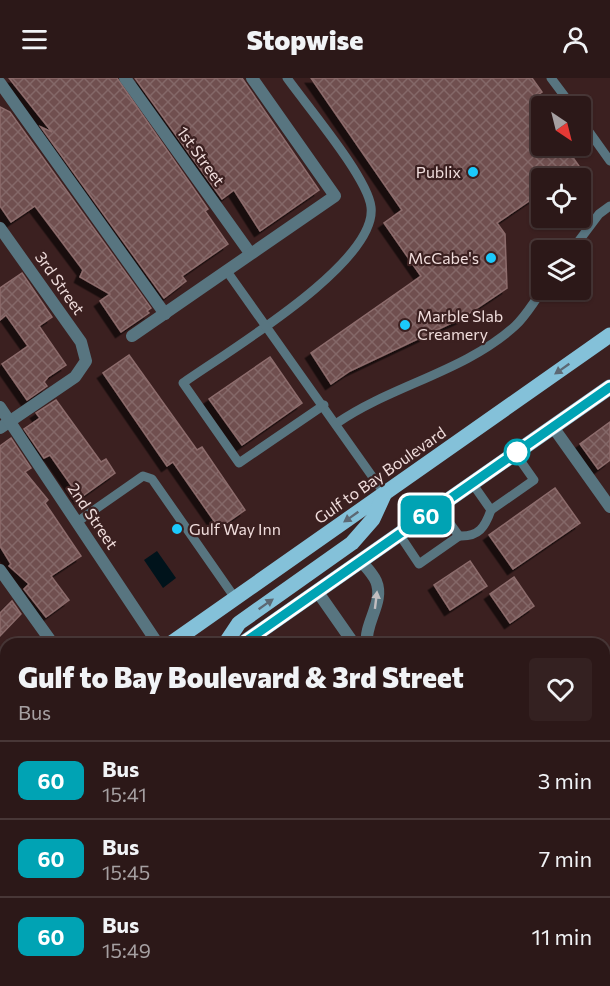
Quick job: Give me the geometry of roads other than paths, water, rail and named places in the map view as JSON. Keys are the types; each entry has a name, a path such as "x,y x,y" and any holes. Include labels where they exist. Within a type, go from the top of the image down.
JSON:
{"main road":[{"name":"Gulf to Bay Boulevard","path":"178,638 610,335"},
{"path":"256,638 317,591 610,387"},
{"path":"229,638 239,623 352,543 373,519 384,494"}],"street":[{"name":"1st Street","path":"125,78 250,253"},
{"path":"132,336 334,195 252,78"},
{"path":"0,82 165,314"},
{"name":"3rd Street","path":"0,228 81,342 86,361 75,377 4,425"},
{"name":"2nd Street","path":"0,407 4,425 77,522 154,638"},
{"path":"553,427 610,507"},
{"path":"361,561 377,582 377,602 366,638"},
{"path":"0,570 49,638"},
{"path":"317,591 350,638"}],"lane":[{"path":"287,78 364,184 372,208 369,227 353,255 318,288 183,383 239,463 324,405"},
{"path":"551,78 564,96"},
{"path":"591,134 610,161"},
{"path":"580,240 599,214 610,207"},
{"path":"226,270 337,423 384,494"},
{"path":"337,423 358,408 473,356 515,326 535,300"},
{"path":"399,534 419,564 459,536 471,537 485,527 491,510 534,480 515,453"},
{"path":"77,522 143,476 152,479 235,598"},
{"path":"472,483 491,510"},
{"path":"438,507 459,536"}],"water":[{"path":"157,551 176,578 163,588 144,560"}],"place":[{"name":"Publix","path":"473,172"},
{"name":"McCabe's","path":"491,258"},
{"name":"Marble Slab Creamery","path":"405,325"},
{"name":"Gulf Way Inn","path":"177,529"}]}
